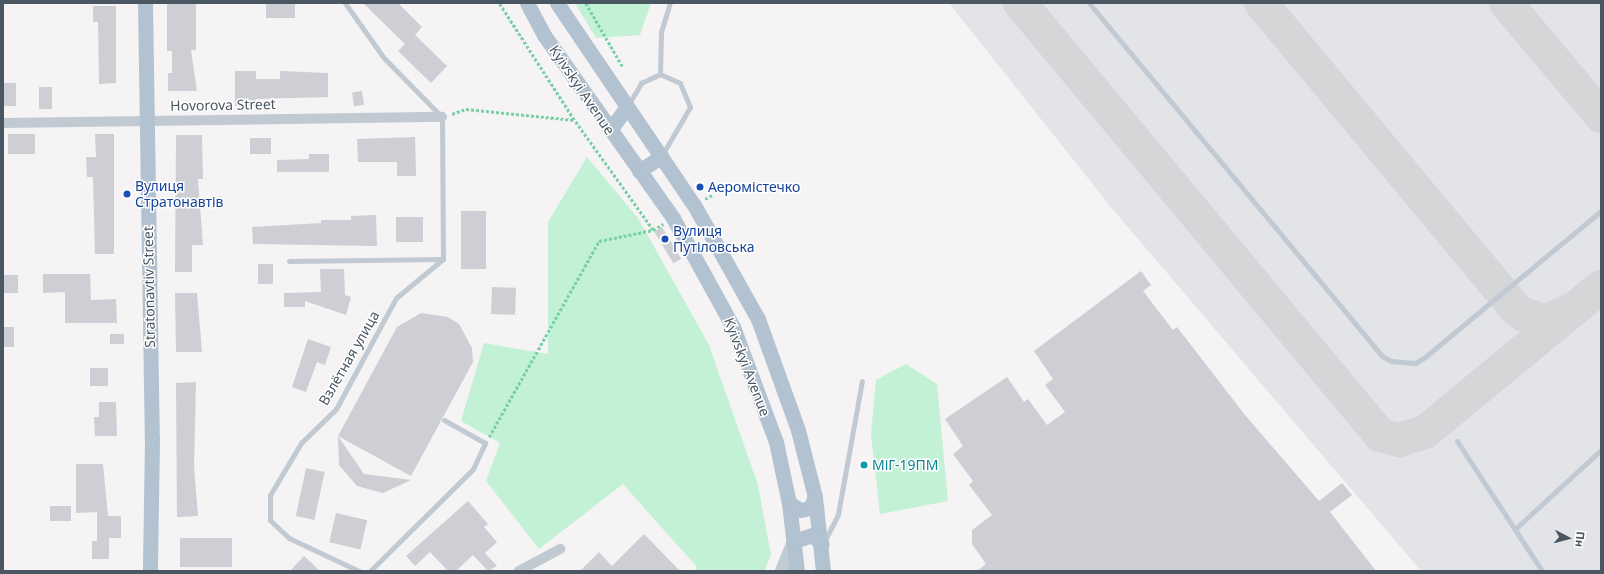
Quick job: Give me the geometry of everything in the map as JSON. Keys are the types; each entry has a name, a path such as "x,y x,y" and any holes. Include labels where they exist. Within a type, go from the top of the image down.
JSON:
{"main road":[{"name":"Stratonavtiv Street","path":"145,3 152,439 150,571"},
{"name":"Kyivskyi Avenue","path":"527,3 610,130 680,230 733,327 776,442 789,504 797,571"},
{"name":"Kyivskyi Avenue","path":"557,3 694,205 758,319 798,430 815,497 822,544 823,571"},
{"path":"610,130 627,107"},
{"path":"639,171 662,156"},
{"path":"152,439 159,571"},
{"path":"789,504 800,510 810,508 815,497"},
{"path":"794,541 812,535 822,544"}],"street":[{"name":"Hovorova Street","path":"3,123 442,117"},
{"path":"782,571 794,541"},
{"path":"520,571 560,548"}],"lane":[{"path":"289,261 443,259 442,117 384,58 345,3"},
{"path":"660,74 661,32 670,3"},
{"path":"1089,3 1382,356 1391,361 1415,363 1425,357 1601,211"},
{"path":"627,107 640,83 660,74 680,83 690,106 662,156"},
{"name":"Взлётная улица","path":"359,571 289,538 270,520 270,495 301,443 336,410 396,298 443,259"},
{"path":"822,544 838,514 862,381"},
{"path":"370,571 473,469 486,443 444,420"},
{"path":"1457,441 1542,571"},
{"path":"1515,529 1601,450"}],"path":[{"path":"486,443 599,241 653,230 574,120 499,3"},
{"path":"586,3 623,67"},
{"path":"442,117 466,108 574,120"}],"shaded area":[{"path":"949,3 1601,3 1601,571 1421,571 1110,206"}],"green space":[{"path":"575,3 651,3 640,35 596,38"},
{"path":"587,157 638,218 709,345 758,485 771,555 764,571 694,571 697,567 623,484 539,549 486,481 500,443 461,421 484,343 548,354 548,222"},
{"path":"906,364 937,384 948,501 880,514 871,434 876,380"}],"building":[{"path":"167,3 196,3 196,50 191,50 197,91 168,91 168,73 172,73 172,51 167,51"},
{"path":"266,3 295,3 295,18 266,18"},
{"path":"363,3 398,3 422,27 415,35 447,66 431,83 398,51 405,44"},
{"path":"93,6 116,6 116,83 99,84 98,22 93,22"},
{"path":"235,71 256,71 256,79 280,79 280,71 328,73 328,97 256,99 256,106 235,106"},
{"path":"3,83 16,83 16,106 3,106"},
{"path":"39,87 52,87 52,109 39,109"},
{"path":"362,91 364,105 354,106 352,92"},
{"path":"8,134 35,134 35,154 8,154"},
{"path":"95,134 114,134 114,254 95,254 93,177 87,177 86,157 96,157"},
{"path":"176,135 202,135 203,179 198,179 203,245 192,245 192,272 175,272"},
{"path":"415,137 416,176 397,176 397,162 358,162 357,139"},
{"path":"250,138 271,138 271,154 250,154"},
{"path":"309,154 329,154 329,172 277,172 277,160 309,159"},
{"path":"461,211 486,211 486,269 461,269"},
{"path":"376,215 377,246 253,244 252,227 321,223 321,220 351,220 351,216"},
{"path":"396,217 423,217 423,242 396,242"},
{"path":"662,227 681,259 673,263 654,232"},
{"path":"258,264 273,264 273,284 258,284"},
{"path":"320,269 344,269 345,295 351,297 346,315 305,301 305,307 284,307 284,293 321,292"},
{"path":"1141,271 1151,285 1143,291 1173,330 1177,327 1245,415 1319,501 1342,483 1352,495 1330,512 1376,571 977,571 986,564 972,544 972,530 992,515 969,485 973,481 953,454 963,446 945,419 1007,377 1024,402 1028,399 1047,425 1065,412 1045,385 1053,379 1034,351"},
{"path":"43,274 90,274 91,300 116,299 117,323 65,323 65,292 43,293"},
{"path":"3,275 18,275 18,293 3,293"},
{"path":"492,287 516,288 515,315 491,314"},
{"path":"175,293 197,293 202,352 176,352"},
{"path":"421,313 448,317 459,324 472,348 473,362 411,476 338,436 397,327"},
{"path":"3,327 14,327 14,347 3,347"},
{"path":"110,334 124,334 124,344 110,344"},
{"path":"308,339 331,347 325,365 317,362 306,392 292,387"},
{"path":"90,368 108,368 108,386 90,386"},
{"path":"196,382 194,466 198,516 177,517 176,383"},
{"path":"99,402 116,402 117,436 95,436 94,417 99,417"},
{"path":"338,436 364,474 411,480 383,493 357,486 339,465"},
{"path":"76,464 103,464 108,516 121,516 121,538 109,538 109,559 92,559 92,541 97,541 97,512 76,513"},
{"path":"306,468 325,472 314,520 296,516"},
{"path":"468,501 488,524 484,527 497,542 485,553 497,566 488,571 473,555 456,571 448,571 430,552 415,566 406,556"},
{"path":"50,506 71,506 71,521 50,521"},
{"path":"336,513 367,520 360,549 329,542"},
{"path":"644,534 680,571 580,571 599,552 612,566"},
{"path":"180,538 232,538 232,567 180,567"},
{"path":"304,556 320,571 290,571"}],"taxiway":[{"path":"1020,3 1380,435 1399,440 1425,432 1601,287"},
{"path":"1261,3 1515,308 1524,315 1547,321 1571,310"},
{"path":"1506,3 1601,116"}],"place":[{"name":"Аеромістечко","path":"700,187"},
{"name":"Вулиця Стратонавтів","path":"127,194"},
{"name":"Вулиця Путіловська","path":"665,239"},
{"name":"МіГ-19ПМ","path":"864,465"}]}
